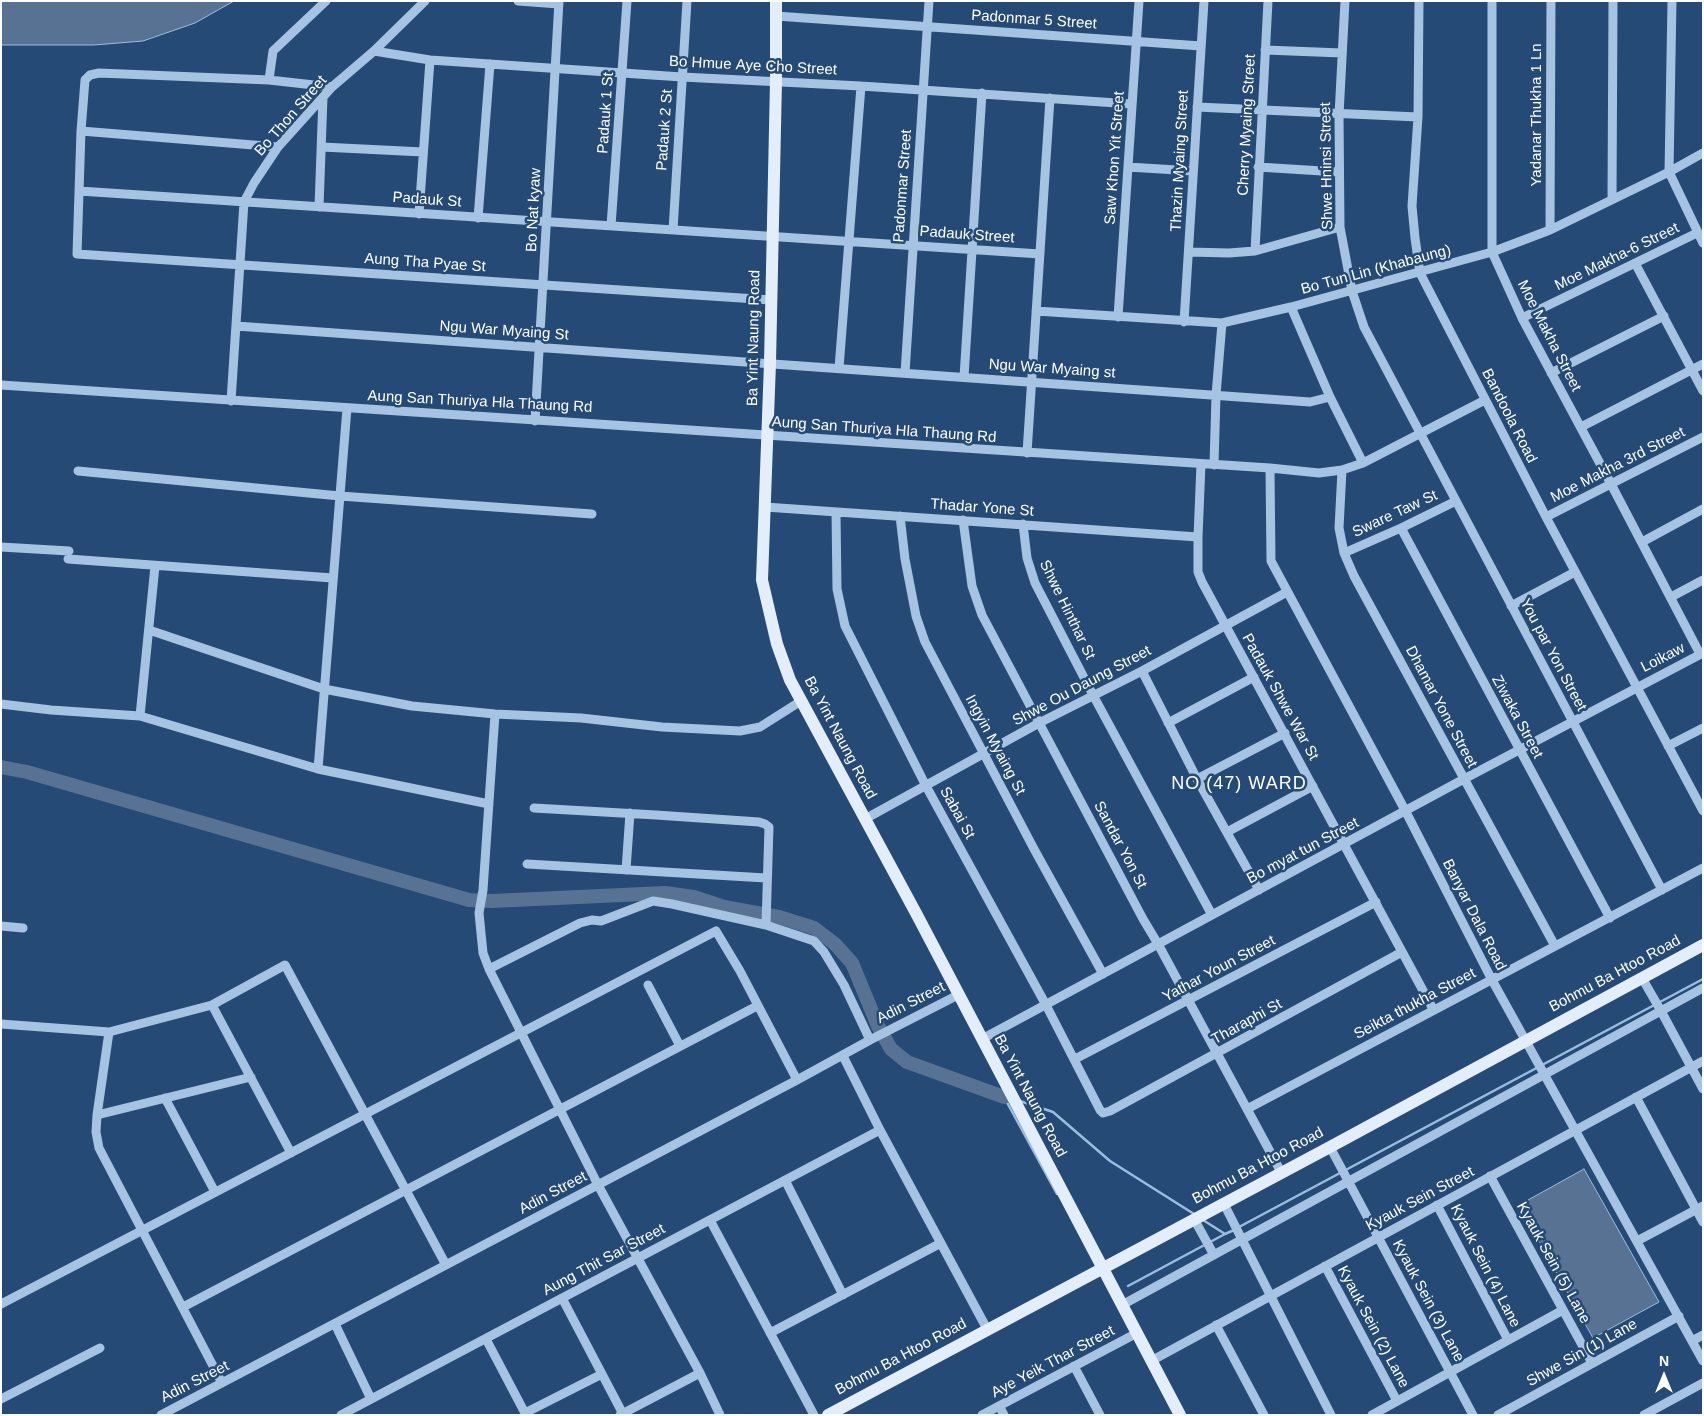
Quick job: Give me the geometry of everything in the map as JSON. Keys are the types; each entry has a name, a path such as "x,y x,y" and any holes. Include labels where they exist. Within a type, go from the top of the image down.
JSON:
{"main road":[{"name":"Ba Yint Naung Road","path":"776,1 772,300 762,580 777,644 790,680 1180,1415"},
{"name":"Bohmu Ba Htoo Road","path":"828,1415 1102,1267 1227,1209 1281,1172 1703,945"}],"street":[{"path":"269,80 272,51 326,1"},
{"name":"Bo Thon Street","path":"231,400 244,202 278,147 332,87 374,51 425,1"},
{"path":"518,1 559,2"},
{"name":"Padauk 1 St","path":"611,226 627,1"},
{"name":"Padauk 2 St","path":"673,230 687,1"},
{"name":"Padonmar Street","path":"905,373 929,1"},
{"name":"Saw Khon Yit Street","path":"1118,317 1138,1"},
{"name":"Thazin Myaing Street","path":"1184,322 1204,1"},
{"name":"Cherry Myaing Street","path":"1255,251 1268,1"},
{"name":"Shwe Hninsi Street","path":"1345,1 1339,115 1338,172 1340,227 1352,291 1364,327 1420,433"},
{"name":"Bandoola Road","path":"1419,1 1418,117 1412,206 1414,238 1420,273 1636,687 1668,746 1700,798 1703,811"},
{"name":"Moe Makha Street","path":"1492,1 1492,252 1522,318 1701,654"},
{"name":"Yadanar Thukha 1 Ln","path":"1550,230 1551,1"},
{"path":"1612,199 1613,1"},
{"path":"1672,1 1670,172 1703,243"},
{"name":"Bo Nat kyaw","path":"535,421 559,2"},
{"name":"Padonmar 5 Street","path":"776,16 1201,46"},
{"path":"1265,50 1342,53"},
{"name":"Bo Hmue Aye Cho Street","path":"374,51 430,60 682,78 776,81 1132,104"},
{"path":"419,214 430,60"},
{"path":"478,218 490,64"},
{"path":"79,191 85,80 90,75 98,73 269,80 332,87"},
{"path":"839,368 861,86"},
{"path":"964,377 982,93"},
{"path":"319,207 323,97"},
{"path":"1027,453 1050,98"},
{"path":"1197,107 1339,115 1418,117"},
{"path":"81,131 278,147"},
{"path":"322,147 424,152"},
{"name":"Bo Tun Lin (Khabaung)","path":"1036,311 1222,323 1292,307 1492,252 1550,230 1670,172 1703,153"},
{"path":"1128,167 1192,171"},
{"path":"1258,167 1338,172"},
{"name":"Padauk St","path":"79,191 772,236"},
{"name":"Aung Tha Pyae St","path":"79,191 77,254 772,300"},
{"path":"1189,252 1229,253 1255,251 1340,227"},
{"name":"Moe Makha-6 Street","path":"1522,318 1698,232"},
{"name":"Padauk Street","path":"772,236 1040,254"},
{"path":"1635,263 1703,391"},
{"path":"1292,307 1330,397 1363,463"},
{"path":"1551,373 1664,316"},
{"path":"1214,465 1216,394 1222,323"},
{"name":"Ngu War Myaing St","path":"236,326 770,363"},
{"name":"Ngu War Myaing st","path":"770,363 1310,402 1330,397"},
{"path":"1581,427 1703,364"},
{"name":"Aung San Thuriya Hla Thaung Rd","path":"1,385 535,421 598,423 768,436 1270,468 1319,473 1342,470 1363,463 1485,400"},
{"path":"318,769 347,408"},
{"name":"You par Yon Street","path":"1420,433 1662,890"},
{"name":"Moe Makha 3rd Street","path":"1546,517 1703,437"},
{"name":"Padauk Shwe War St","path":"1201,464 1198,572 1202,582 1433,1010"},
{"name":"Banyar Dala Road","path":"1270,468 1271,561 1406,812 1492,980 1703,1361"},
{"name":"Dhamar Yone Street","path":"1342,470 1339,528 1344,553 1555,946"},
{"path":"78,471 340,496 592,514"},
{"name":"Sware Taw St","path":"1344,553 1456,501"},
{"name":"Thadar Yone St","path":"765,506 1198,536"},
{"path":"1642,542 1703,509"},
{"name":"Sabai St","path":"836,512 837,589 845,626 926,786 1103,1113"},
{"name":"Ingyin Myaing St","path":"900,516 905,559 916,616 925,642 1103,974"},
{"name":"Sandar Yon St","path":"963,520 972,586 982,615 1143,919 1189,1000 1281,1172"},
{"name":"Shwe Hinthar St","path":"1023,524 1026,558 1035,583 1093,695 1212,915"},
{"name":"Ziwaka Street","path":"1401,528 1610,918"},
{"path":"1,547 155,566 333,578"},
{"path":"140,716 155,566"},
{"path":"1511,606 1575,572"},
{"path":"1670,597 1700,582"},
{"name":"Shwe Ou Daung Street","path":"865,819 1039,723 1287,592"},
{"path":"148,630 324,689 412,706 495,714 581,718 662,727 740,731 760,726 801,701"},
{"name":"Loikaw","path":"1636,687 1701,654"},
{"path":"1142,670 1197,780 1259,890"},
{"path":"1168,723 1254,677"},
{"name":"Bo myat tun Street","path":"982,1039 1636,687"},
{"path":"1,704 51,710 140,716 318,769 489,804"},
{"path":"495,714 480,912 483,954 521,1034 598,1185 700,1373 720,1415"},
{"path":"1668,746 1703,728"},
{"path":"1197,780 1285,733"},
{"path":"1226,832 1313,786"},
{"path":"534,808 630,813 759,822 765,824 769,827 766,921"},
{"path":"626,870 630,813"},
{"path":"527,864 766,878"},
{"name":"Seikta thukha Street","path":"1247,1109 1703,868"},
{"path":"489,969 580,924 592,920 601,921 653,901 672,904 766,921 814,941 824,952 874,1038"},
{"name":"Yathar Youn Street","path":"1074,1059 1376,902"},
{"path":"1,926 23,928"},
{"path":"1,1304 716,931 740,971 797,1080"},
{"name":"Tharaphi St","path":"1103,1113 1217,1054 1402,952"},
{"path":"1,1024 109,1032 212,1005 285,966 446,1265"},
{"path":"1642,978 1703,1089"},
{"path":"648,985 680,1046"},
{"path":"1122,1305 1240,1236 1545,1076 1660,1009 1703,988"},
{"name":"Adin Street","path":"161,1415 958,995"},
{"path":"212,1005 291,1152"},
{"path":"182,1307 757,1006"},
{"path":"109,1032 97,1115 96,1132 99,1148 222,1383"},
{"path":"843,1056 880,1130 987,1329"},
{"name":"Kyauk Sein Street","path":"1151,1361 1703,1061"},
{"path":"97,1115 251,1077"},
{"path":"165,1098 215,1192"},
{"path":"1636,1098 1699,1208 1703,1222"},
{"name":"Aung Thit Sar Street","path":"342,1415 880,1130"},
{"name":"Kyauk Sein (3) Lane","path":"1330,1147 1473,1415"},
{"name":"Kyauk Sein (5) Lane","path":"1490,1176 1592,1363"},
{"path":"786,1180 843,1295"},
{"name":"Kyauk Sein (4) Lane","path":"1437,1205 1508,1340"},
{"path":"1637,1241 1699,1208"},
{"path":"1227,1209 1331,1415"},
{"path":"710,1220 814,1415"},
{"path":"1196,1224 1212,1252"},
{"path":"770,1333 941,1244"},
{"name":"Kyauk Sein (2) Lane","path":"1325,1266 1397,1401"},
{"path":"562,1298 621,1414 700,1373"},
{"path":"1372,1415 1563,1310"},
{"name":"Shwe Sin (1) Lane","path":"1498,1415 1679,1316"},
{"path":"335,1324 371,1399"},
{"path":"1216,1325 1264,1415"},
{"name":"Aye Yeik Thar Street","path":"982,1415 1137,1333"},
{"path":"1692,1341 1703,1335"},
{"path":"486,1338 525,1414 602,1374"},
{"path":"1,1399 100,1348"},
{"path":"1074,1366 1100,1415"},
{"path":"1644,1415 1703,1383"},
{"path":"1000,1406 1004,1415"}],"water":[{"path":"1,1 234,1 195,23 143,41 94,45 1,45"},
{"path":"1584,1169 1659,1302 1593,1338 1519,1205"}],"waterway":[{"path":"1,767 27,772 469,900 492,901 665,893 694,897 724,907 779,917 814,928 835,944 852,963 878,1026 891,1049 907,1062 1004,1097"},
{"path":"1239,1227 1703,979"},
{"path":"1004,1097 1057,1194"},
{"path":"1020,1101 1053,1112 1110,1161 1194,1214"},
{"path":"1203,1220 1225,1234 1234,1230"},
{"path":"1128,1286 1225,1234"}],"district":[{"name":"NO (47) WARD","path":"1239,784"}]}
